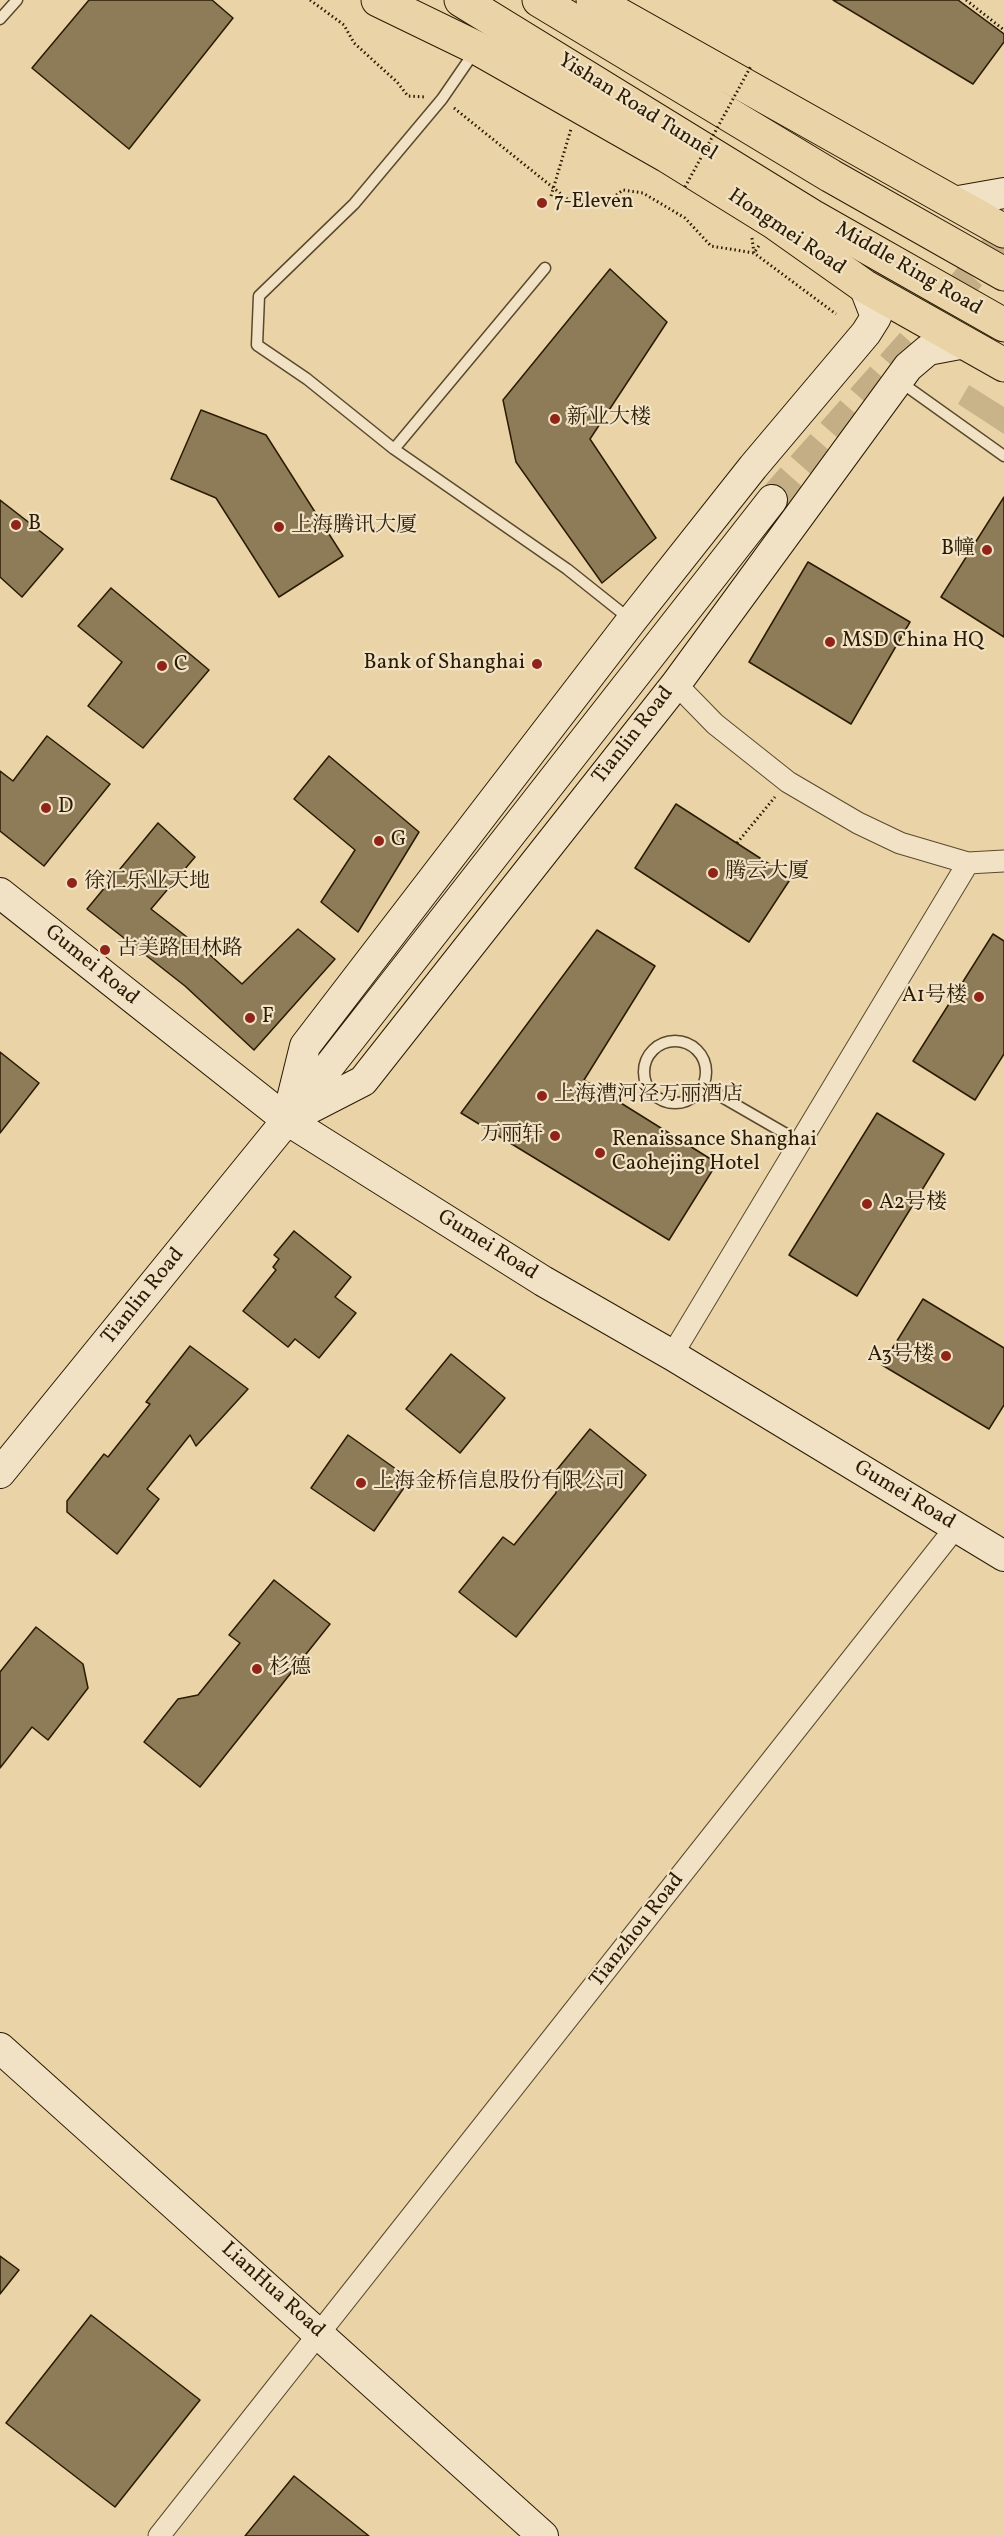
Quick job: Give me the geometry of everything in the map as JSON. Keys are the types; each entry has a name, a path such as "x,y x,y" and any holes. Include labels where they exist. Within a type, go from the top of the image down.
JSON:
{"main road":[{"name":"Hongmei Road","path":"378,0 477,48 667,156 775,223 864,286 1004,365"},
{"name":"Yishan Road Tunnel","path":"461,0 812,216"},
{"name":"Yishan Road Tunnel","path":"538,0 831,176"},
{"path":"593,0 1004,231"},
{"name":"Middle Ring Road","path":"831,176 1004,274"},
{"name":"Middle Ring Road","path":"812,216 1004,325"}],"street":[{"path":"953,202 1004,193"},
{"name":"Tianlin Road","path":"287,1120 305,1046 632,620 753,467 866,333 876,317 864,286"},
{"name":"Tianlin Road","path":"287,1120 363,1082 676,684 908,367 928,350 965,343"},
{"path":"753,467 809,504"},
{"name":"Tianlin Road","path":"0,1473 287,1120 772,500"},
{"path":"676,684 715,724 788,782 858,823 900,843 968,863 1004,861"},
{"path":"672,1355 968,863"},
{"name":"Gumei Road","path":"0,892 287,1120 543,1281 672,1355 1004,1556"},
{"name":"Tianzhou Road","path":"159,2536 956,1527"},
{"name":"LianHua Road","path":"0,2048 543,2536"}],"lane":[{"path":"0,19 17,0"},
{"path":"477,48 442,99 354,204 259,296 257,345 307,379 394,449 567,569 632,620"},
{"path":"394,449 545,268"},
{"path":"899,380 1004,456"},
{"path":"666,1042 685,1042 694,1047 706,1065 703,1086 687,1101 666,1101 650,1090 644,1072 650,1053 666,1042"},
{"path":"703,1086 800,1142"}],"path":[{"path":"310,0 345,25 354,43 397,82 408,96 442,99 537,172 553,189 571,202 606,203 623,190 643,193 685,218 711,246 753,253 836,314"},
{"path":"966,0 1004,30"},
{"path":"685,187 751,66"},
{"path":"551,196 573,121"},
{"path":"753,253 775,223"},
{"path":"737,843 788,782"}],"shaded area":[{"path":"969,385 1004,407 1004,434 958,404"}],"building":[{"path":"89,0 212,0 233,18 129,149 32,68"},
{"path":"833,0 958,0 1004,34 1004,42 973,84"},
{"name":"新业大楼","path":"610,269 667,322 590,439 656,538 602,583 516,462 503,400"},
{"name":"上海腾讯大厦","path":"201,410 266,435 343,556 279,597 216,498 171,479"},
{"name":"B幢","path":"1004,497 1004,637 941,597"},
{"name":"B","path":"0,500 63,549 22,597 0,577"},
{"name":"MSD China HQ","path":"808,562 910,622 851,724 749,662"},
{"name":"C","path":"111,588 209,670 143,748 88,706 122,662 78,626"},
{"name":"D","path":"47,736 110,784 44,866 0,831 0,771 13,781"},
{"name":"G","path":"329,756 419,832 358,932 321,902 355,850 294,799"},
{"name":"腾云大厦","path":"676,804 791,878 749,942 635,868"},
{"path":"158,823 195,857 151,909 210,955 242,984 298,929 335,959 254,1050 185,986 87,909"},
{"name":"上海漕河泾万丽酒店","path":"597,930 655,966 584,1080 717,1163 669,1240 461,1113"},
{"name":"A1号楼","path":"993,934 1004,941 1004,1054 975,1100 913,1061"},
{"path":"0,1052 39,1083 0,1133"},
{"name":"A2号楼","path":"877,1113 944,1154 857,1296 789,1255"},
{"path":"294,1231 351,1277 335,1297 356,1313 319,1358 295,1339 288,1347 243,1311 276,1270 273,1267 279,1259 274,1255"},
{"name":"A3号楼","path":"923,1299 1004,1348 1004,1405 989,1429 882,1365"},
{"path":"190,1346 248,1389 196,1446 190,1435 147,1489 159,1499 117,1554 67,1512 67,1501 104,1454 108,1457 150,1404 146,1402"},
{"path":"451,1354 505,1398 460,1453 406,1409"},
{"path":"590,1429 646,1475 516,1637 459,1592 503,1537 514,1545 556,1493 555,1472"},
{"name":"上海金桥信息股份有限公司","path":"348,1435 410,1479 374,1531 311,1488"},
{"name":"杉德","path":"274,1580 330,1624 200,1787 144,1742 178,1699 198,1695 240,1643 229,1635"},
{"path":"36,1627 83,1664 88,1688 48,1740 32,1727 0,1768 0,1672"},
{"path":"0,2256 19,2270 0,2294"},
{"path":"91,2315 200,2400 115,2507 6,2423"},
{"path":"294,2476 369,2536 245,2536"}],"tunnel":[{"path":"772,500 1004,238"}],"place":[{"name":"7-Eleven","path":"542,203"},
{"name":"新业大楼","path":"555,419"},
{"name":"B","path":"16,525"},
{"name":"上海腾讯大厦","path":"279,527"},
{"name":"B幢","path":"987,550"},
{"name":"MSD China HQ","path":"830,642"},
{"name":"Bank of Shanghai","path":"537,664"},
{"name":"C","path":"162,666"},
{"name":"D","path":"46,808"},
{"name":"G","path":"379,841"},
{"name":"腾云大厦","path":"713,873"},
{"name":"徐汇乐业天地","path":"72,883"},
{"name":"古美路田林路","path":"105,950"},
{"name":"A1号楼","path":"979,997"},
{"name":"F","path":"250,1018"},
{"name":"上海漕河泾万丽酒店","path":"542,1096"},
{"name":"万丽轩","path":"555,1136"},
{"name":"Renaissance Shanghai Caohejing Hotel","path":"600,1153"},
{"name":"A2号楼","path":"867,1204"},
{"name":"A3号楼","path":"946,1356"},
{"name":"上海金桥信息股份有限公司","path":"361,1483"},
{"name":"杉德","path":"257,1669"}]}
